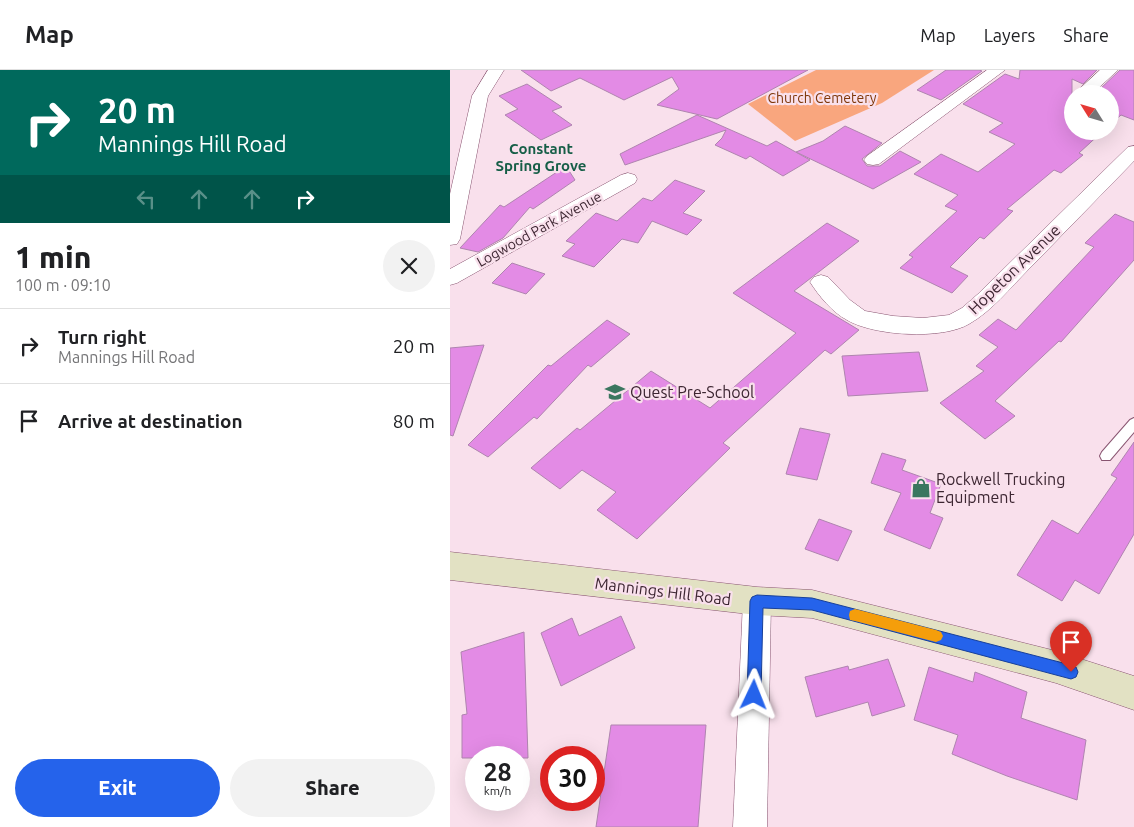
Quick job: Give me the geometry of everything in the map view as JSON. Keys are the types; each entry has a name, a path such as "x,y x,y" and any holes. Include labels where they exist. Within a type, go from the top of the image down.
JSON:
{"main road":[{"name":"Mannings Hill Road","path":"450,566 757,601 812,604 1056,667 1134,693"}],"street":[{"path":"450,239 480,96 496,70"},
{"path":"873,160 997,70"},
{"path":"1092,85 1110,70"},
{"name":"Hopeton Avenue","path":"821,282 842,306 857,316 870,321 925,325 957,321 986,299 1134,151"},
{"name":"Logwood Park Avenue","path":"450,278 628,179"},
{"path":"750,827 757,601"}],"lane":[{"path":"1106,456 1134,423"}],"green space":[{"name":"Church Cemetery","path":"816,70 934,70 882,103 795,141 748,104"}],"building":[{"path":"521,70 808,70 717,119 657,105 679,89 672,77 624,100 580,78 551,91"},
{"path":"946,70 982,71 941,100 917,90"},
{"path":"1020,70 1097,70 1083,84 1072,79 1072,85 1064,85 1064,140 1093,140 1079,153 1083,155 1061,173 1054,170 1007,209 1013,211 984,239 980,237 950,267 968,276 952,293 900,268 913,257 909,255 957,211 945,206 958,195 914,174 941,154 978,172 1015,144 989,132 1003,123 963,104 1005,74 1019,79"},
{"path":"1120,70 1134,70 1134,120 1121,115 1119,117 1119,85 1104,85"},
{"path":"527,84 562,107 552,111 572,125 541,140 505,115 518,109 499,96"},
{"path":"697,115 767,146 776,141 810,160 783,176 750,156 746,159 715,145 722,138 726,130 625,165 620,154"},
{"path":"845,126 882,143 862,159 867,166 880,166 900,151 921,162 873,189 796,152 823,141"},
{"path":"566,166 575,180 533,209 530,207 503,238 478,252 460,248 500,205 504,207"},
{"path":"675,180 705,191 683,213 702,220 687,235 652,221 638,243 622,239 594,267 562,256 575,244 566,241 596,213 617,221 643,198 652,201"},
{"path":"1115,214 1134,222 1134,260 1061,342 1059,341 995,401 1015,416 985,439 940,403 984,371 976,366 998,347 979,335 998,319 1016,330 1094,247 1085,243"},
{"path":"827,223 859,241 794,291 859,330 831,354 825,350 723,443 730,448 637,539 597,510 616,492 582,470 560,489 531,468 577,428 580,430 651,371 710,408 796,333 733,293"},
{"path":"512,263 545,274 526,294 492,283"},
{"path":"607,320 630,334 591,367 588,365 537,419 534,417 488,457 468,445 548,365 551,366"},
{"path":"484,345 453,436 450,435 450,348"},
{"path":"919,352 928,391 848,396 842,356"},
{"path":"800,428 830,434 817,480 786,474"},
{"path":"1134,442 1134,534 1099,594 1075,580 1062,601 1017,575 1052,520 1078,534 1117,478 1111,475"},
{"path":"882,453 906,460 902,470 941,484 930,513 943,518 930,549 884,530 901,493 871,483"},
{"path":"819,519 852,531 838,561 805,549"},
{"path":"621,616 635,648 561,686 541,633 572,618 579,636"},
{"path":"524,632 528,746 465,746 465,758 462,758 462,715 467,714 461,652"},
{"path":"888,659 905,706 872,716 868,702 816,717 805,677 848,666 849,670"},
{"path":"929,667 973,682 975,672 1027,692 1021,718 1086,740 1077,800 1007,776 952,754 958,735 914,720"},
{"path":"611,725 706,725 698,827 596,827 598,811 605,811 605,766"}],"slow traffic":[{"path":"855,615 936,636"}],"place":[{"name":"Quest Pre-School","path":"615,392"},
{"name":"Rockwell Trucking Equipment","path":"921,488"}],"district":[{"name":"Constant Spring Grove","path":"541,158"}],"route":[{"path":"754,695 757,601 812,604 1071,672"}]}
